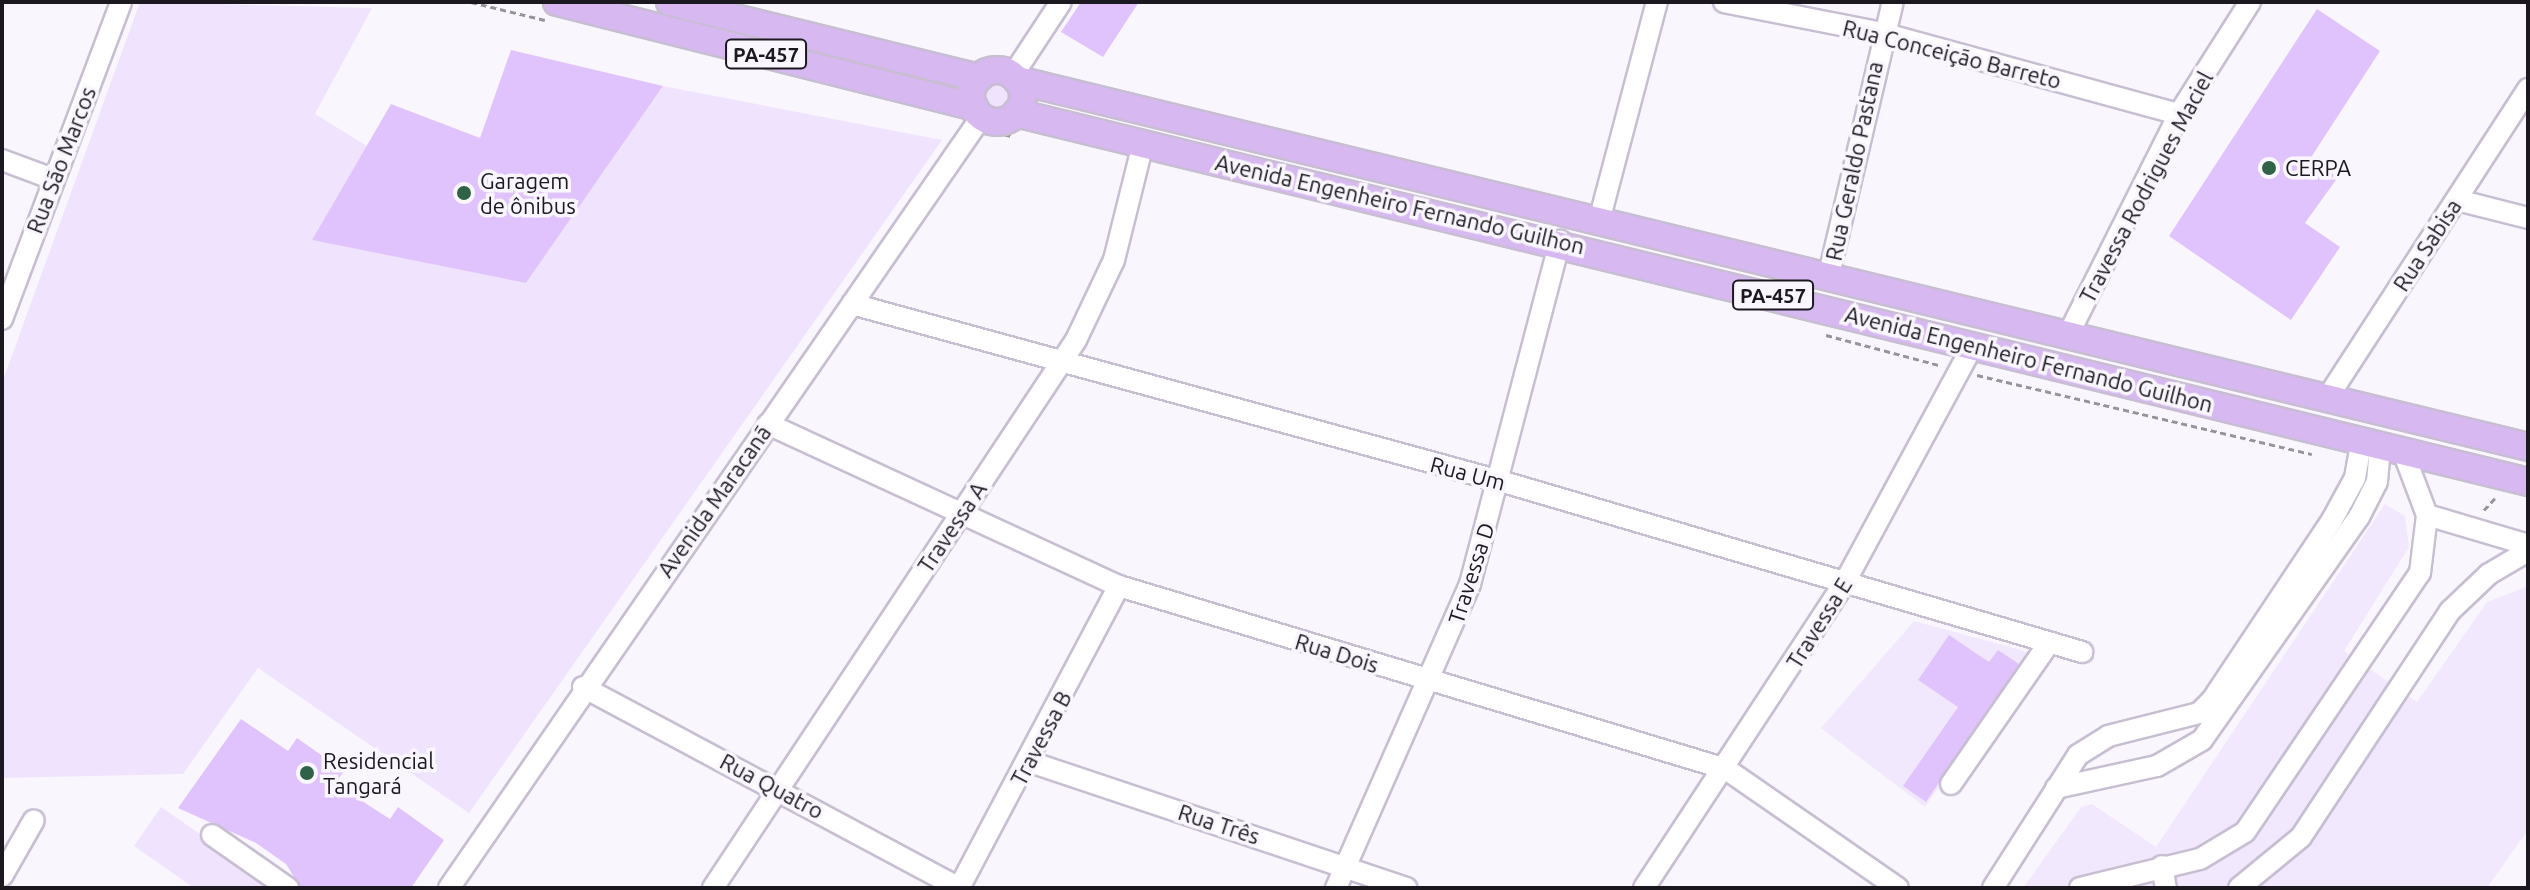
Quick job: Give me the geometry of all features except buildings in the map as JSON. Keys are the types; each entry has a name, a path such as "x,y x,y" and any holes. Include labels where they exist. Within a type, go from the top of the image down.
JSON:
{"main road":[{"name":"Avenida Engenheiro Fernando Guilhon","path":"557,2 978,111 1000,121 1016,113 1560,241 2528,482"},
{"name":"Avenida Engenheiro Fernando Guilhon","path":"670,2 979,78 995,70 1599,221 2069,333 2326,400 2528,447"},
{"path":"1015,77 1023,96 1016,113"},
{"path":"978,111 979,78"}],"street":[{"name":"Rua São Marcos","path":"2,319 121,2"},
{"path":"1015,77 1061,2"},
{"path":"1599,221 1657,2"},
{"name":"Rua Conceição Barreto","path":"1724,2 1882,33 2179,114"},
{"name":"Rua Geraldo Pastana","path":"1829,274 1882,33 1893,2"},
{"name":"Travessa Rodrigues Maciel","path":"2069,333 2179,114 2250,2"},
{"name":"Rua Sabisa","path":"2326,400 2528,89"},
{"name":"Avenida Maracanã","path":"449,888 583,687 852,304 978,111"},
{"name":"Travessa A","path":"713,888 1060,365 1114,260 1143,144"},
{"path":"2,160 53,179"},
{"path":"2457,200 2528,218"},
{"name":"Travessa D","path":"1336,888 1432,682 1500,481 1560,241"},
{"name":"Rua Um","path":"852,304 1060,365 1500,481 2082,652"},
{"name":"Travessa E","path":"1644,888 1726,769 1845,582 1973,345"},
{"name":"Rua Dois","path":"768,424 958,517 1119,586 1726,769 1898,888"},
{"path":"2382,448 2427,515 2528,545"},
{"path":"1993,888 2056,788 2092,744 2199,713 2332,520 2355,478 2382,448"},
{"path":"2056,788 2157,766 2209,732 2359,517 2377,482 2382,448"},
{"path":"2080,888 2200,859 2245,832 2420,573 2427,515"},
{"path":"2239,888 2301,837 2450,611 2489,574 2528,551"},
{"name":"Travessa B","path":"959,888 1030,762 1119,586"},
{"path":"1951,784 2049,643"},
{"name":"Rua Quatro","path":"583,687 779,788 959,888"},
{"path":"2199,713 2209,732"},
{"name":"Rua Três","path":"1030,762 1348,865 1407,888"},
{"path":"2,876 34,820"},
{"path":"212,835 288,888"},
{"path":"2162,866 2166,888"}],"shaded area":[{"path":"140,2 372,8 315,114 367,146 312,240 526,283 663,86 942,140 469,813 258,668 183,774 2,778 2,383"},
{"path":"994,79 1006,84 1011,96 1006,108 994,113 982,108 977,96 982,84"},
{"path":"2385,504 2405,516 2409,547 2344,651 2417,702 2487,602 2528,586 2528,830 2487,888 2023,888 2081,807 2092,804 2156,847"},
{"path":"1914,621 2032,653 1925,807 1821,728"},
{"path":"161,807 278,888 194,888 134,846"}],"place":[{"name":"CERPA","path":"2269,168"},
{"name":"Garagem de ônibus","path":"464,193"},
{"name":"Residencial Tangará","path":"307,773"}]}
